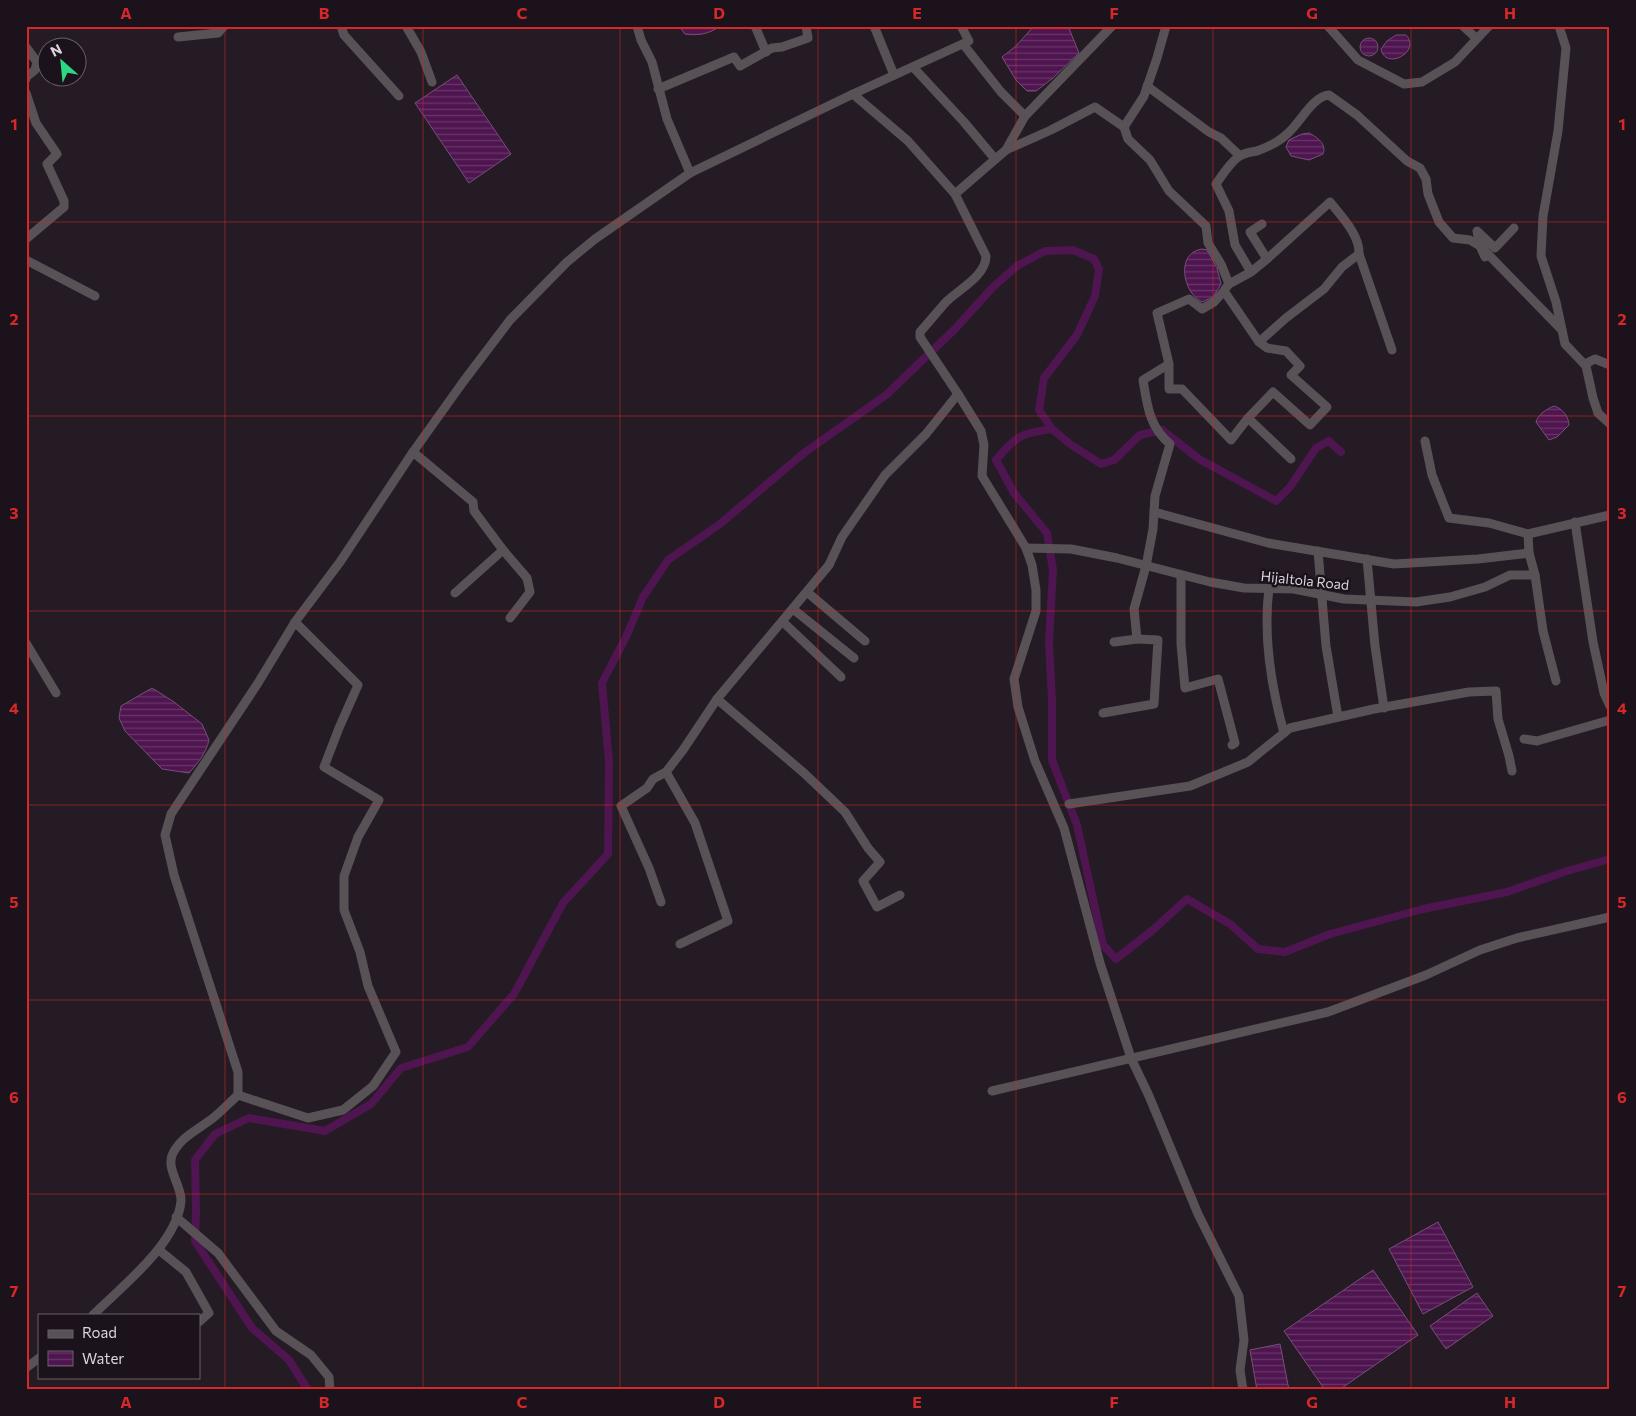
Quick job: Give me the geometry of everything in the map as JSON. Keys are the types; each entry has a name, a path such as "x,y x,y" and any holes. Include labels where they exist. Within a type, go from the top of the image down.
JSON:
{"street":[{"path":"178,37 218,33 224,26"},
{"path":"341,26 344,35 399,96"},
{"path":"406,26 421,52 432,82"},
{"path":"637,26 641,40 652,62 667,120 690,173"},
{"path":"755,26 766,52"},
{"path":"658,89 734,57 740,66 772,48 782,47 808,38 806,26"},
{"path":"874,26 894,76"},
{"path":"94,1314 159,1250 178,1219 181,1200 172,1170 172,1155 182,1140 214,1118 238,1095 238,1072 174,875 166,835 171,814 258,683 295,622 340,562 413,452 510,320 567,262 595,238 690,173 853,94 969,41 961,26"},
{"path":"1006,150 1025,116 1112,26"},
{"path":"1124,127 1144,96 1166,26"},
{"path":"1328,26 1358,60 1404,84 1422,82 1455,62 1489,26"},
{"path":"1463,26 1476,38"},
{"path":"1559,26 1566,48 1558,131 1543,216 1541,256 1566,344 1586,366 1598,413 1610,424"},
{"path":"963,44 1000,92 1025,116"},
{"path":"26,47 38,62 35,70 26,77 26,80"},
{"path":"913,67 996,159"},
{"path":"1147,86 1204,128 1221,138 1240,156"},
{"path":"26,93 36,123 57,154 47,164 64,201 64,207 26,239"},
{"path":"853,94 908,141 955,194 986,256 986,263 980,273 946,303 920,332 920,337 981,431 984,445 982,476 1026,548 1032,565 1036,590 1036,611 1014,679 1018,708 1035,761 1064,828 1100,963 1131,1058 1149,1096 1198,1214 1239,1296 1244,1340 1240,1370 1243,1390"},
{"path":"1251,272 1234,246 1229,211 1216,184 1228,166 1240,156 1260,150 1279,141 1298,123 1317,98 1329,96 1357,115 1407,161 1420,168 1426,179 1428,194 1439,222 1453,238 1470,240 1480,246 1562,330"},
{"path":"955,194 1006,150 1051,130 1095,107 1124,127 1128,139 1150,160 1169,191 1206,226 1208,243 1221,264 1226,288 1259,342 1267,348 1286,351 1300,366 1290,375 1327,407 1310,425 1273,392 1230,440 1182,389 1169,389 1169,364 1157,313 1189,299 1202,309 1214,302 1226,288 1267,259 1330,202 1344,220 1359,246 1359,254 1392,350"},
{"path":"1262,224 1250,232 1267,259"},
{"path":"1485,257 1480,246 1477,231 1495,248 1514,228"},
{"path":"1259,342 1286,318 1324,289 1342,267 1359,254"},
{"path":"26,260 95,296"},
{"path":"1586,366 1594,359 1610,366"},
{"path":"1137,638 1134,608 1146,566 1153,529 1155,496 1170,444 1159,436 1148,410 1143,380 1169,364"},
{"path":"661,902 649,868 621,806 647,788 653,779 666,772 717,699 829,565 842,537 885,475 926,434 958,394"},
{"path":"1248,418 1291,460"},
{"path":"1425,441 1432,475 1449,518 1489,523 1528,534 1610,515"},
{"path":"413,452 473,502 474,511 527,578 530,592 510,618"},
{"path":"1154,512 1268,543 1394,564 1478,559 1529,553"},
{"path":"1575,522 1593,642 1604,693 1610,706"},
{"path":"1528,534 1529,553 1535,575 1543,631 1556,681"},
{"name":"Hijaltola Road","path":"1026,548 1071,549 1210,582 1244,588 1294,590 1344,599 1416,602 1450,597 1485,587 1510,575 1535,575"},
{"path":"455,593 503,550"},
{"path":"1318,551 1326,646 1338,717"},
{"path":"1367,559 1375,646 1384,708"},
{"path":"1181,575 1181,644 1185,688 1218,679 1235,742 1232,745"},
{"path":"1269,588 1266,609 1268,649 1275,700 1284,732"},
{"path":"807,592 865,641"},
{"path":"793,609 854,658"},
{"path":"238,1095 308,1118 343,1110 372,1086 396,1052 368,986 360,952 344,910 344,876 358,837 378,800 324,767 338,728 358,685 295,622"},
{"path":"783,622 840,677"},
{"path":"1104,713 1154,704 1158,640 1137,638 1114,642"},
{"path":"26,644 56,693"},
{"path":"1069,804 1190,786 1248,762 1290,728 1470,692 1496,691 1498,719 1512,771"},
{"path":"717,699 804,773 845,812 868,848 880,862 863,880 877,907 900,896"},
{"path":"1524,739 1537,741 1610,720"},
{"path":"666,772 695,823 728,921 680,944"},
{"path":"992,1091 1328,1012 1426,975 1480,950 1517,938 1610,917"},
{"path":"178,1219 218,1252 276,1332 311,1355 329,1377 330,1390"},
{"path":"159,1250 186,1272 209,1313 200,1321"}],"water":[{"path":"679,26 720,26 708,33 694,35 685,34"},
{"path":"1034,26 1068,26 1079,53 1053,78 1036,91 1027,91 1016,80 1002,57 1016,46"},
{"path":"1396,35 1406,35 1410,41 1409,47 1401,57 1389,58 1384,55 1381,49 1387,41"},
{"path":"1365,38 1373,38 1378,43 1376,54 1365,56 1360,51 1360,43"},
{"path":"457,75 511,154 469,183 415,103"},
{"path":"1309,133 1318,139 1324,147 1323,154 1309,160 1291,156 1286,147 1289,140"},
{"path":"1202,249 1207,250 1217,268 1221,284 1213,297 1202,302 1190,290 1185,274 1185,265 1193,252"},
{"path":"1554,406 1565,413 1569,425 1557,437 1549,440 1536,422 1541,414"},
{"path":"152,688 202,724 209,740 201,758 189,773 162,769 125,731 119,718 121,706"},
{"path":"1438,1222 1473,1287 1423,1314 1389,1249"},
{"path":"1373,1270 1418,1335 1339,1390 1325,1390 1284,1331"},
{"path":"1477,1293 1493,1316 1446,1349 1430,1326"},
{"path":"1280,1344 1289,1390 1257,1390 1250,1350"}],"waterway":[{"path":"308,1390 289,1360 252,1328 195,1241 195,1160 215,1134 249,1118 325,1131 371,1104 401,1068 468,1047 514,994 563,903 608,854 609,762 602,683 626,637 643,597 668,560 720,524 804,453 886,395 955,329 993,287 1017,266 1045,251 1073,250 1094,259 1099,269 1095,296 1077,335 1044,378 1039,410 1052,429"},
{"path":"1341,452 1329,441 1316,448 1290,487 1276,501 1199,459 1162,430 1140,435 1114,460 1101,464 1070,444 1052,429 1033,432 1020,437 996,460 1014,493 1047,533 1053,570 1049,642 1052,760 1077,825 1103,945 1116,959 1154,929 1187,899 1230,924 1258,949 1285,952 1330,934 1423,909 1507,892 1567,871 1610,859"}]}
